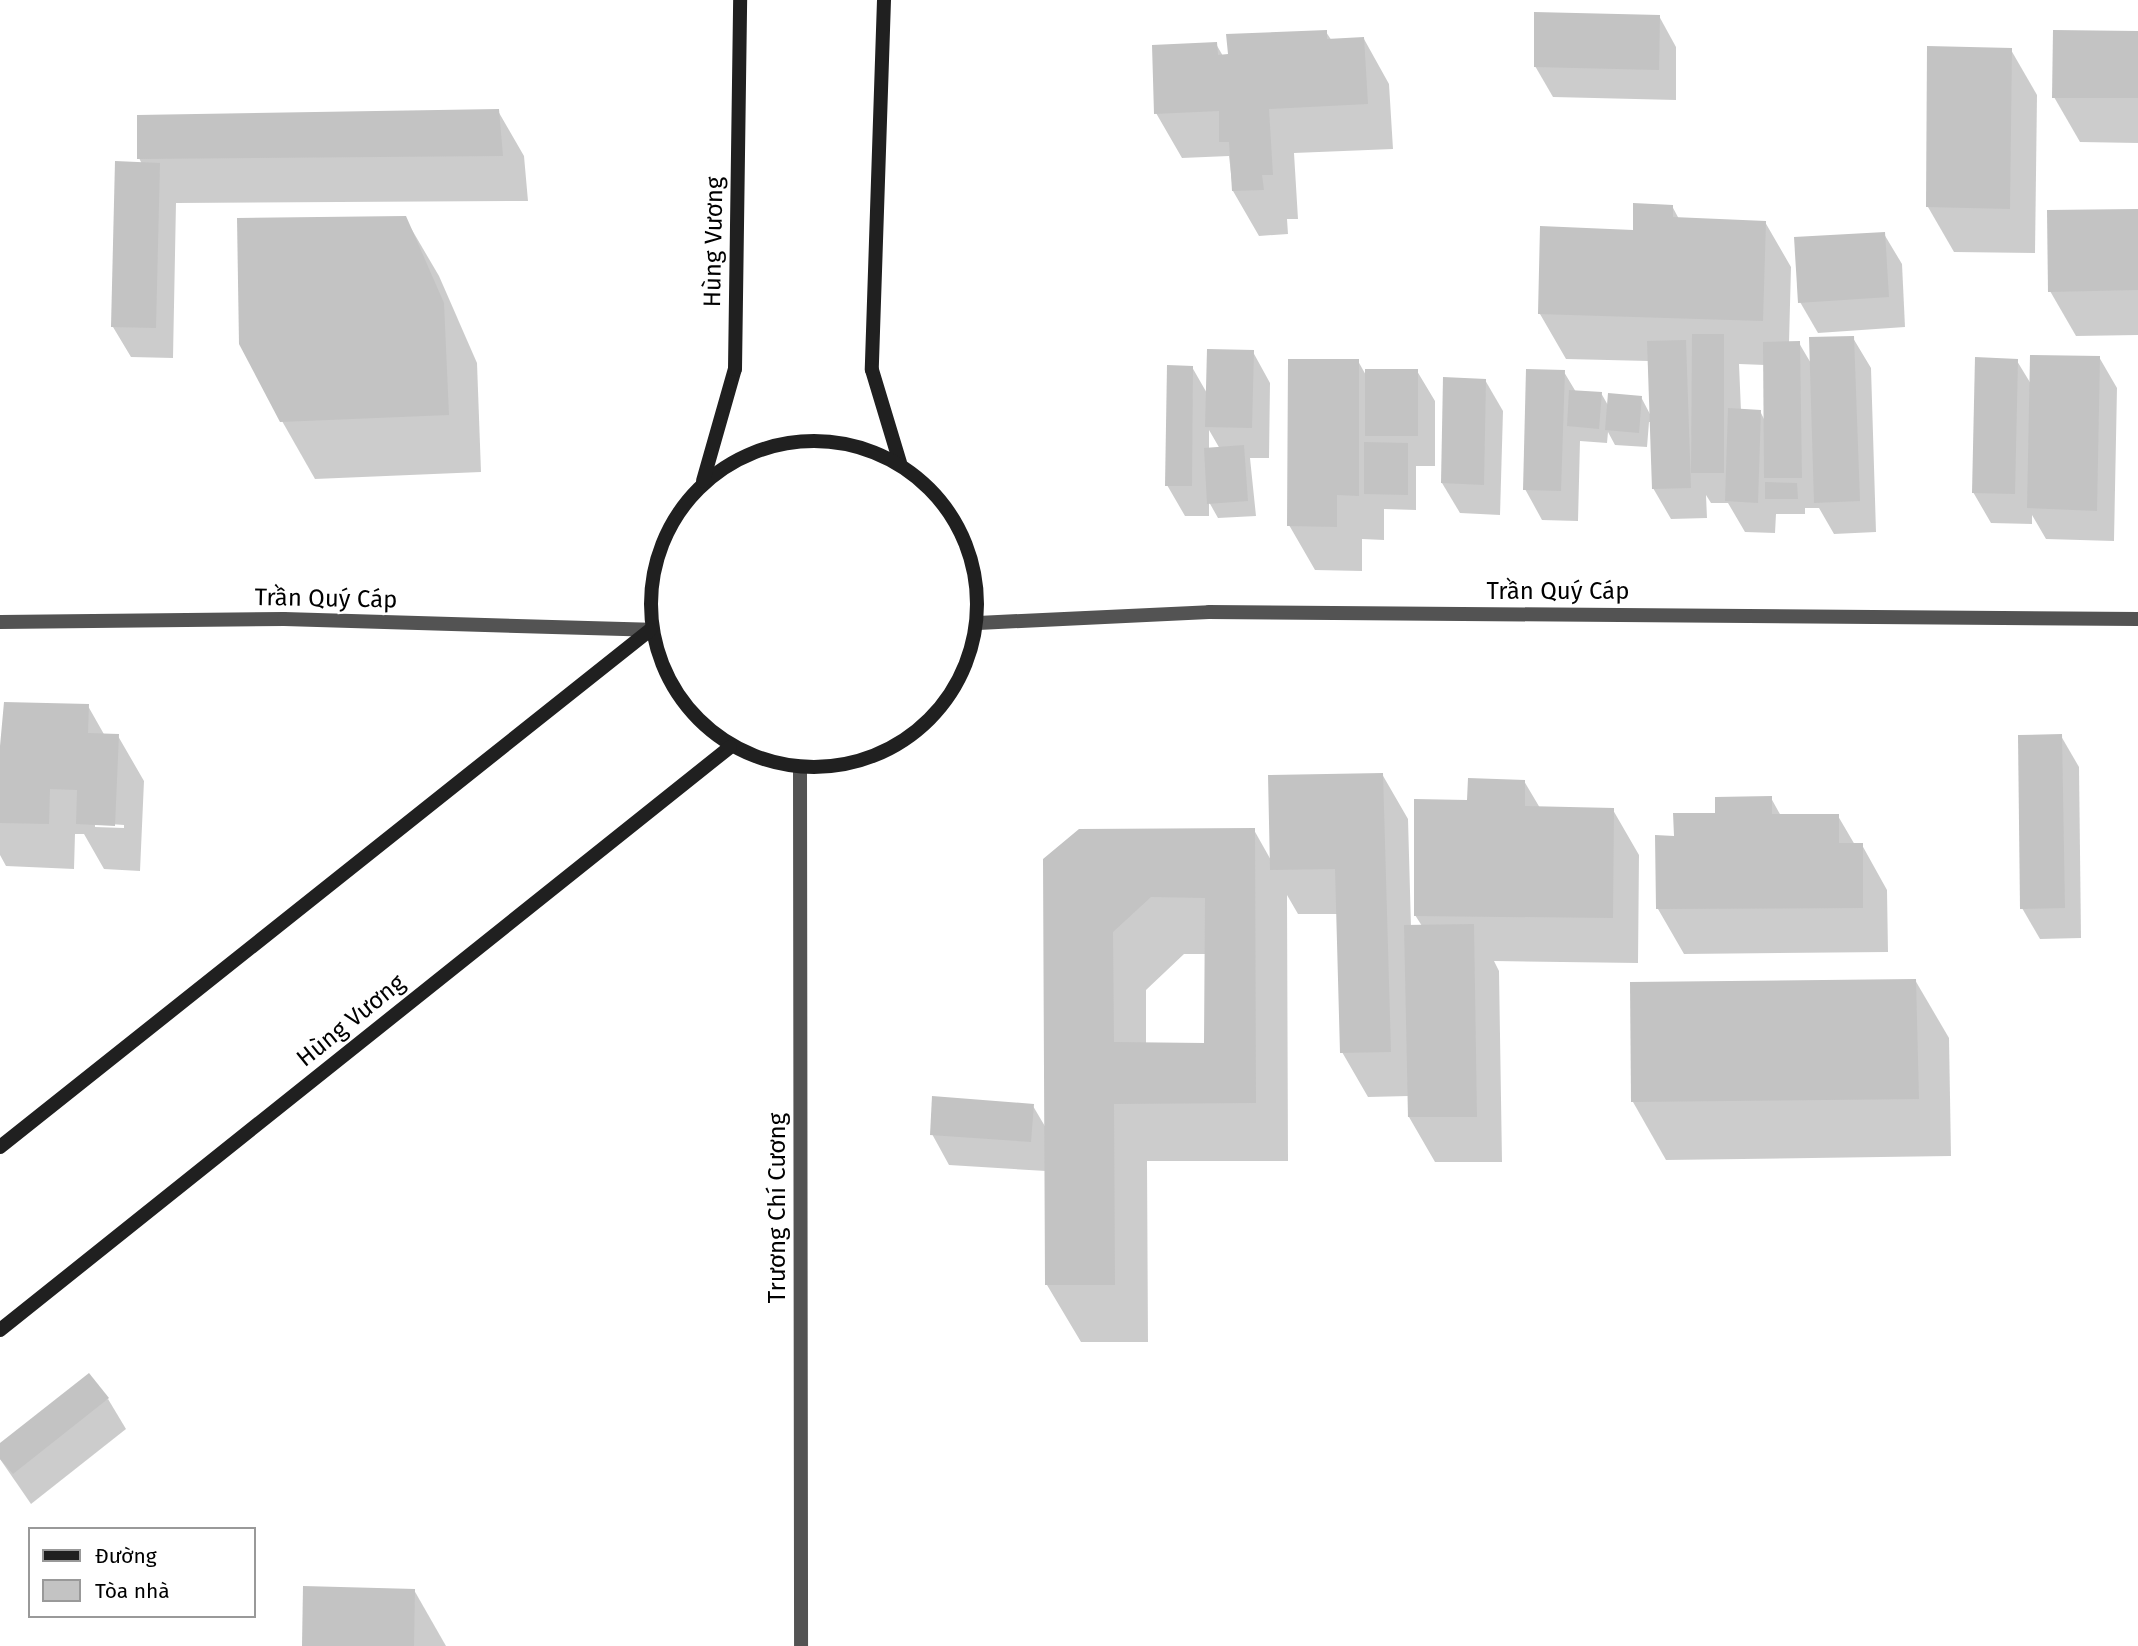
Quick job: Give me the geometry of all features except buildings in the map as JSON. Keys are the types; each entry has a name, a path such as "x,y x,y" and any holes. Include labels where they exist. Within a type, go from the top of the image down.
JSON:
{"main road":[{"name":"Hùng Vương","path":"703,481 735,369 740,0"},
{"path":"884,0 872,370 900,463"},
{"path":"834,440 900,463 946,505 973,561 978,623 948,702 883,756 800,771 730,747 676,698 650,630 657,548 703,481 763,446 834,440"},
{"path":"0,1147 650,630"},
{"name":"Hùng Vương","path":"0,1330 730,747"}],"street":[{"name":"Trần Quý Cáp","path":"978,623 1209,612 2138,619"},
{"name":"Trần Quý Cáp","path":"0,622 284,619 650,630"},
{"name":"Trương Chí Cương","path":"800,771 801,1646"}]}
